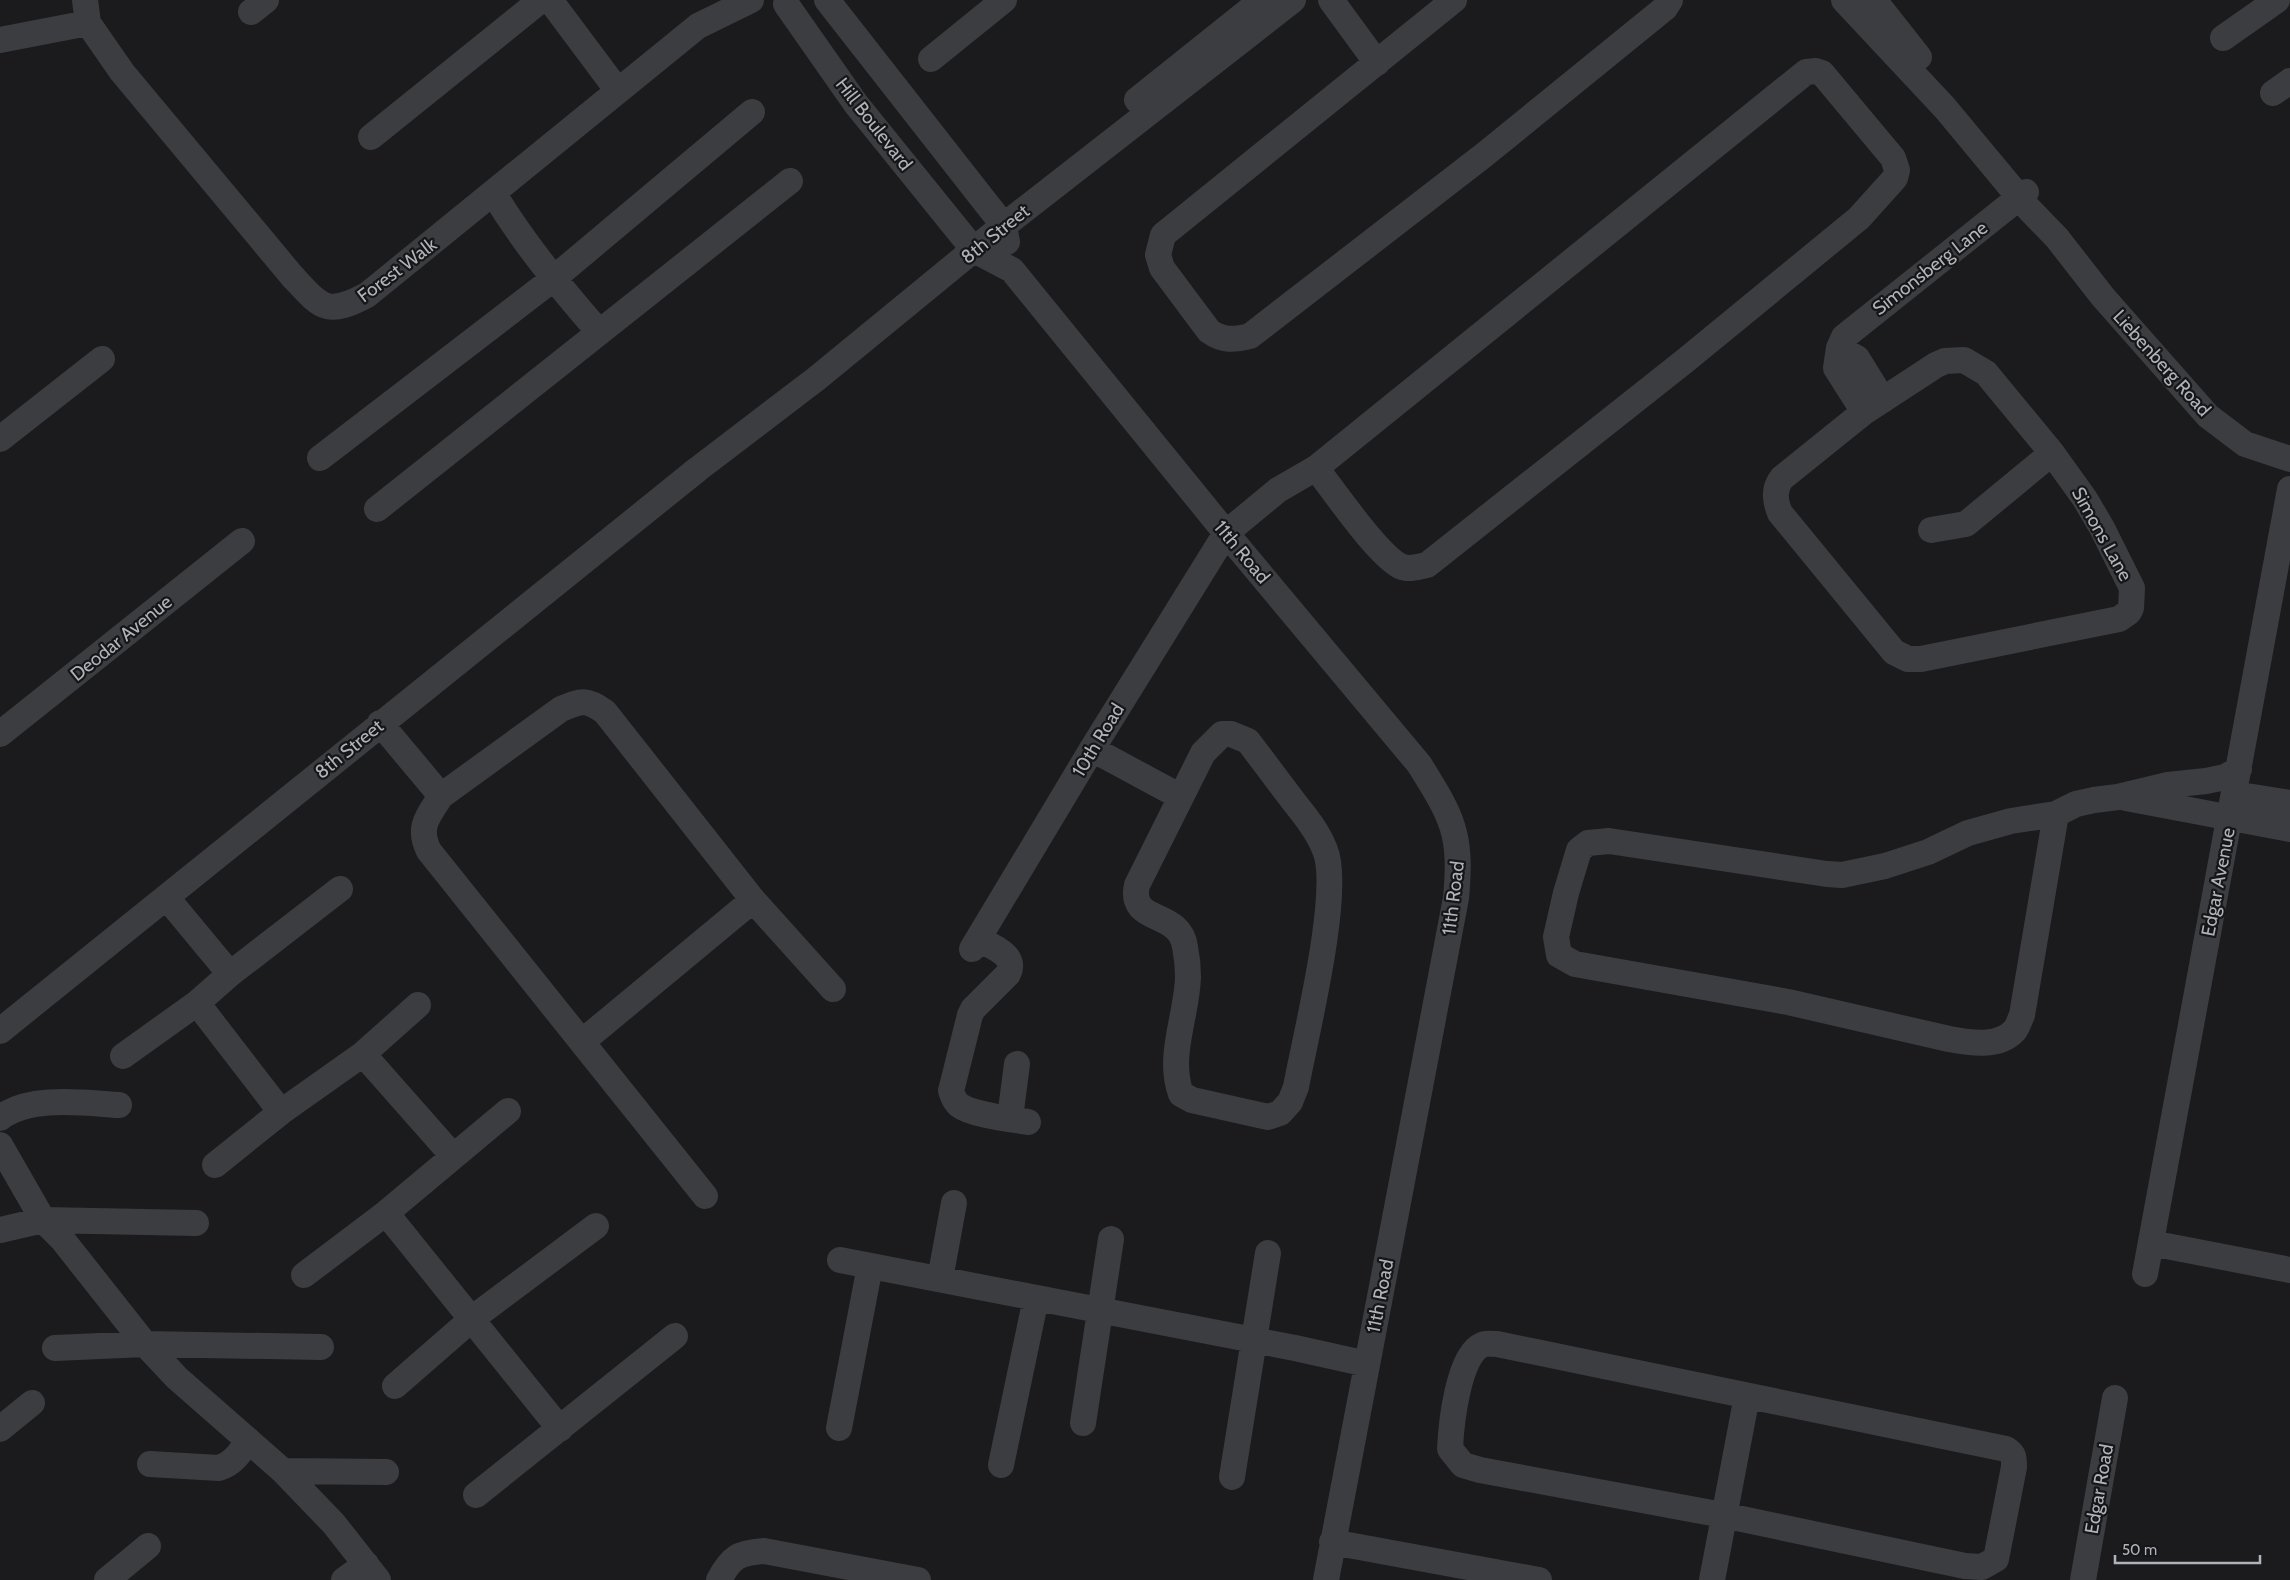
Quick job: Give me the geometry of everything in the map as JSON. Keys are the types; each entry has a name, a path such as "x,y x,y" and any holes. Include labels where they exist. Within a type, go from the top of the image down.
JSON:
{"street":[{"path":"371,137 541,0"},
{"path":"550,0 618,91"},
{"name":"Forest Walk","path":"698,26 717,0"},
{"name":"Forest Walk","path":"87,12 122,72 292,276 320,304 336,309 348,306 367,295 494,194 698,26 751,0"},
{"name":"Hill Boulevard","path":"827,0 1000,221"},
{"path":"931,59 1004,0"},
{"name":"8th Street","path":"1000,221 1120,113 1262,0"},
{"name":"8th Street","path":"0,1031 167,898 380,723 698,469 807,367 1293,0"},
{"path":"1331,0 1377,63"},
{"path":"1454,0 1163,235 1158,255 1162,268 1209,331 1217,337 1236,339 1250,336 1484,155 1665,8 1670,0"},
{"name":"Liebenberg Road","path":"1844,0 2023,195"},
{"name":"Liebenberg Road","path":"1874,0 2102,297 2208,416 2245,444 2290,459"},
{"path":"2223,38 2278,0"},
{"name":"Hill Boulevard","path":"783,1 845,90 970,245"},
{"path":"0,40 87,12"},
{"path":"818,50 848,26"},
{"name":"10th Road","path":"1016,1064 1019,1120 968,1110 958,1104 951,1091 973,1009 1011,968 1011,962 1003,953 975,944 1092,749 1226,533 1278,490 1316,468 1806,72 1816,71 1822,74 1895,162 1897,170 1893,182 1859,218 1686,360 1427,565 1407,568 1401,567 1393,561 1373,541 1316,468"},
{"path":"878,131 910,106"},
{"path":"320,458 553,279 752,112"},
{"path":"377,509 790,181"},
{"path":"494,194 512,224 553,279 599,332"},
{"name":"Simonsberg Lane","path":"1873,406 1857,358 1839,348 1848,333 2023,195"},
{"name":"11th Road","path":"1000,221 1012,270"},
{"name":"11th Road","path":"970,245 1012,270 1226,533 1419,764 1442,800 1453,825 1458,847 1456,898 1326,1580"},
{"path":"0,439 102,359"},
{"name":"Simons Lane","path":"1964,360 1986,373 2052,453 2085,498 2132,588 2132,604 2129,612 2119,619 1920,659 1908,659 1894,652 1780,513 1776,505 1775,494 1778,483 1782,478 1873,406 1945,361 1964,360"},
{"path":"1931,530 1966,524 2052,453"},
{"name":"Edgar Avenue","path":"2145,1274 2290,489"},
{"name":"Deodar Avenue","path":"0,734 242,541"},
{"path":"705,1196 583,1041 429,851 424,840 423,829 428,816 441,796 561,709 576,702 590,701 605,712 753,900 833,989"},
{"path":"380,723 441,796"},
{"path":"1222,734 1231,734 1248,741 1318,833 1326,852 1330,883 1323,944 1296,1087 1290,1102 1280,1113 1268,1117 1192,1100 1181,1094 1177,1083 1176,1064 1188,978 1184,938 1178,928 1140,908 1136,891 1181,797 1202,753 1222,734"},
{"path":"1092,749 1181,797"},
{"path":"2056,814 2022,1015 2016,1029 2007,1036 1993,1041 1984,1043 1958,1041 1788,1002 1575,964 1559,955 1556,937 1566,893 1579,850 1588,843 1609,841 1842,875 1907,860 1968,833 2011,821 2056,814 2076,804 2118,797 2168,785 2225,777 2234,793 2290,829"},
{"path":"2118,797 2234,793 2290,803"},
{"path":"123,1056 197,1003 230,974 340,889"},
{"path":"167,898 230,974"},
{"path":"583,1041 753,900"},
{"path":"197,1003 281,1112"},
{"path":"215,1165 281,1112 363,1054 418,1006"},
{"path":"363,1054 454,1156"},
{"path":"0,1118 17,1109 41,1103 80,1102 119,1105"},
{"path":"304,1274 386,1213 508,1111"},
{"path":"0,1145 42,1220 62,1239 145,1344 177,1378 282,1471 334,1524 372,1572 344,1580"},
{"path":"940,1279 954,1203"},
{"path":"386,1213 473,1318 560,1429"},
{"path":"0,1230 42,1220 196,1223"},
{"path":"395,1386 473,1318 596,1226"},
{"path":"1083,1424 1110,1238"},
{"path":"2151,1243 2290,1270"},
{"path":"1232,1477 1268,1253"},
{"path":"840,1260 1254,1340 1367,1364"},
{"path":"840,1428 870,1266"},
{"path":"1001,1465 1036,1298"},
{"path":"476,1495 675,1336"},
{"path":"55,1348 145,1344 321,1347"},
{"path":"1497,1344 2006,1448 2012,1452 2014,1457 1999,1552 1996,1559 1982,1567 1965,1566 1723,1515 1480,1470 1464,1465 1450,1450 1463,1370 1472,1353 1482,1345 1497,1344"},
{"path":"1712,1580 1747,1396"},
{"name":"Edgar Road","path":"2083,1580 2115,1398"},
{"path":"0,1430 32,1403"},
{"path":"150,1464 219,1468 228,1465 238,1457 248,1440"},
{"path":"282,1471 386,1472"},
{"path":"1332,1542 1539,1580"},
{"path":"108,1580 148,1546"},
{"path":"719,1580 728,1563 743,1552 764,1551 918,1580"}]}
